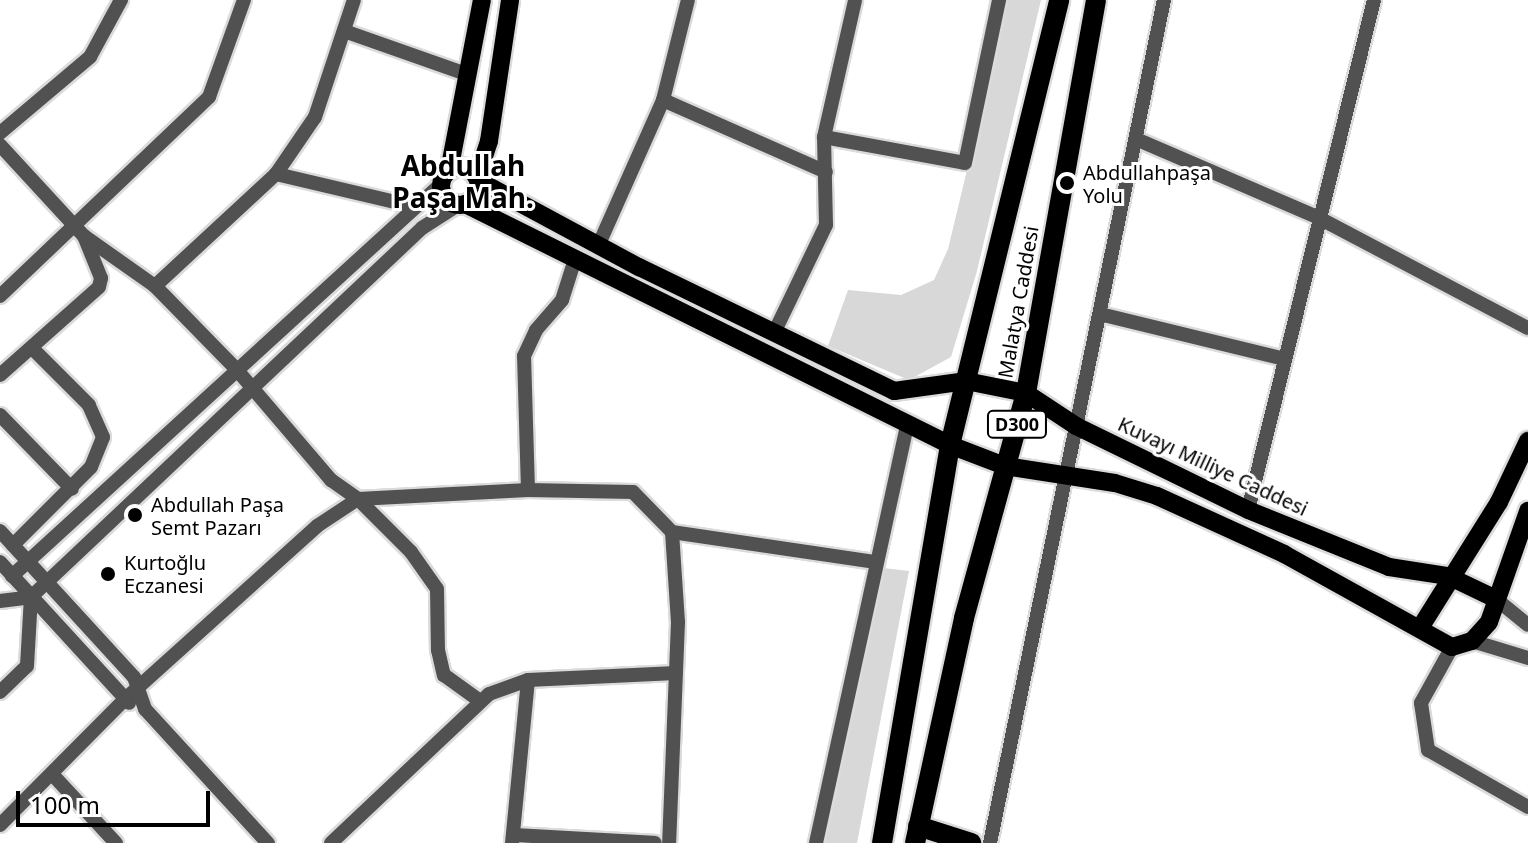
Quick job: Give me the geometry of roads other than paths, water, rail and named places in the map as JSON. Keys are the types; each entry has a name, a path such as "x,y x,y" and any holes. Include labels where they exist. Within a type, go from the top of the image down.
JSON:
{"highway":[{"name":"Malatya Caddesi","path":"882,843 950,445 1059,0"},
{"name":"Malatya Caddesi","path":"916,834 964,618 1026,393 1096,0"},
{"path":"916,834 971,843"}],"main road":[{"path":"482,0 445,177 445,198 875,404 907,425 1005,466 1157,496 1284,554 1452,647 1472,641 1489,622 1528,511"},
{"path":"462,205 477,196 478,180 489,141 510,0"},
{"path":"445,177 463,167 478,180"},
{"name":"Kuvayı Milliye Caddesi","path":"478,180 774,333 894,391 966,381 1026,393 1076,426 1248,510 1389,567 1448,576 1496,599"},
{"path":"1420,628 1448,576 1499,502 1528,441"}],"street":[{"path":"0,133 90,57 121,0"},
{"path":"0,296 72,224 209,97 244,0"},
{"path":"155,286 276,174 315,117 354,0"},
{"path":"599,244 663,100 688,0"},
{"path":"774,333 826,225 824,137 855,0"},
{"path":"824,137 965,163 999,0"},
{"path":"990,843 1164,0"},
{"path":"1248,510 1374,0"},
{"path":"344,31 466,74"},
{"path":"663,100 826,172"},
{"path":"1136,139 1319,218 1528,328"},
{"path":"0,145 84,236 155,286 237,370 331,480 358,499 411,552 437,589 438,650 444,675 480,701"},
{"path":"276,174 412,206"},
{"path":"12,576 445,177"},
{"path":"0,692 27,666 31,597 44,583 422,228 462,205"},
{"path":"0,375 99,287 101,278 84,236"},
{"path":"528,490 524,356 536,330 562,300 575,259"},
{"path":"1100,314 1285,359"},
{"path":"13,545 91,467 103,437 89,405 32,348"},
{"path":"0,415 72,489"},
{"path":"816,843 907,425"},
{"path":"0,825 124,700 317,526 358,499 528,490 633,492 672,532 876,562"},
{"path":"0,531 44,583 134,677 145,709 268,843"},
{"path":"669,843 676,673 672,532"},
{"path":"0,562 124,700 145,709"},
{"path":"0,601 31,597"},
{"path":"1496,599 1528,625"},
{"path":"1472,641 1528,658"},
{"path":"1452,647 1421,703 1428,750 1528,807"},
{"path":"331,843 480,701 528,680 676,673"},
{"path":"528,680 512,839 655,843"},
{"path":"52,774 116,843"}],"place":[{"name":"Abdullahpaşa Yolu","path":"1067,183"},
{"name":"Abdullah Paşa Semt Pazarı","path":"135,515"},
{"name":"Kurtoğlu Eczanesi","path":"108,574"}],"district":[{"name":"Abdullah Paşa Mah.","path":"463,181"}]}
